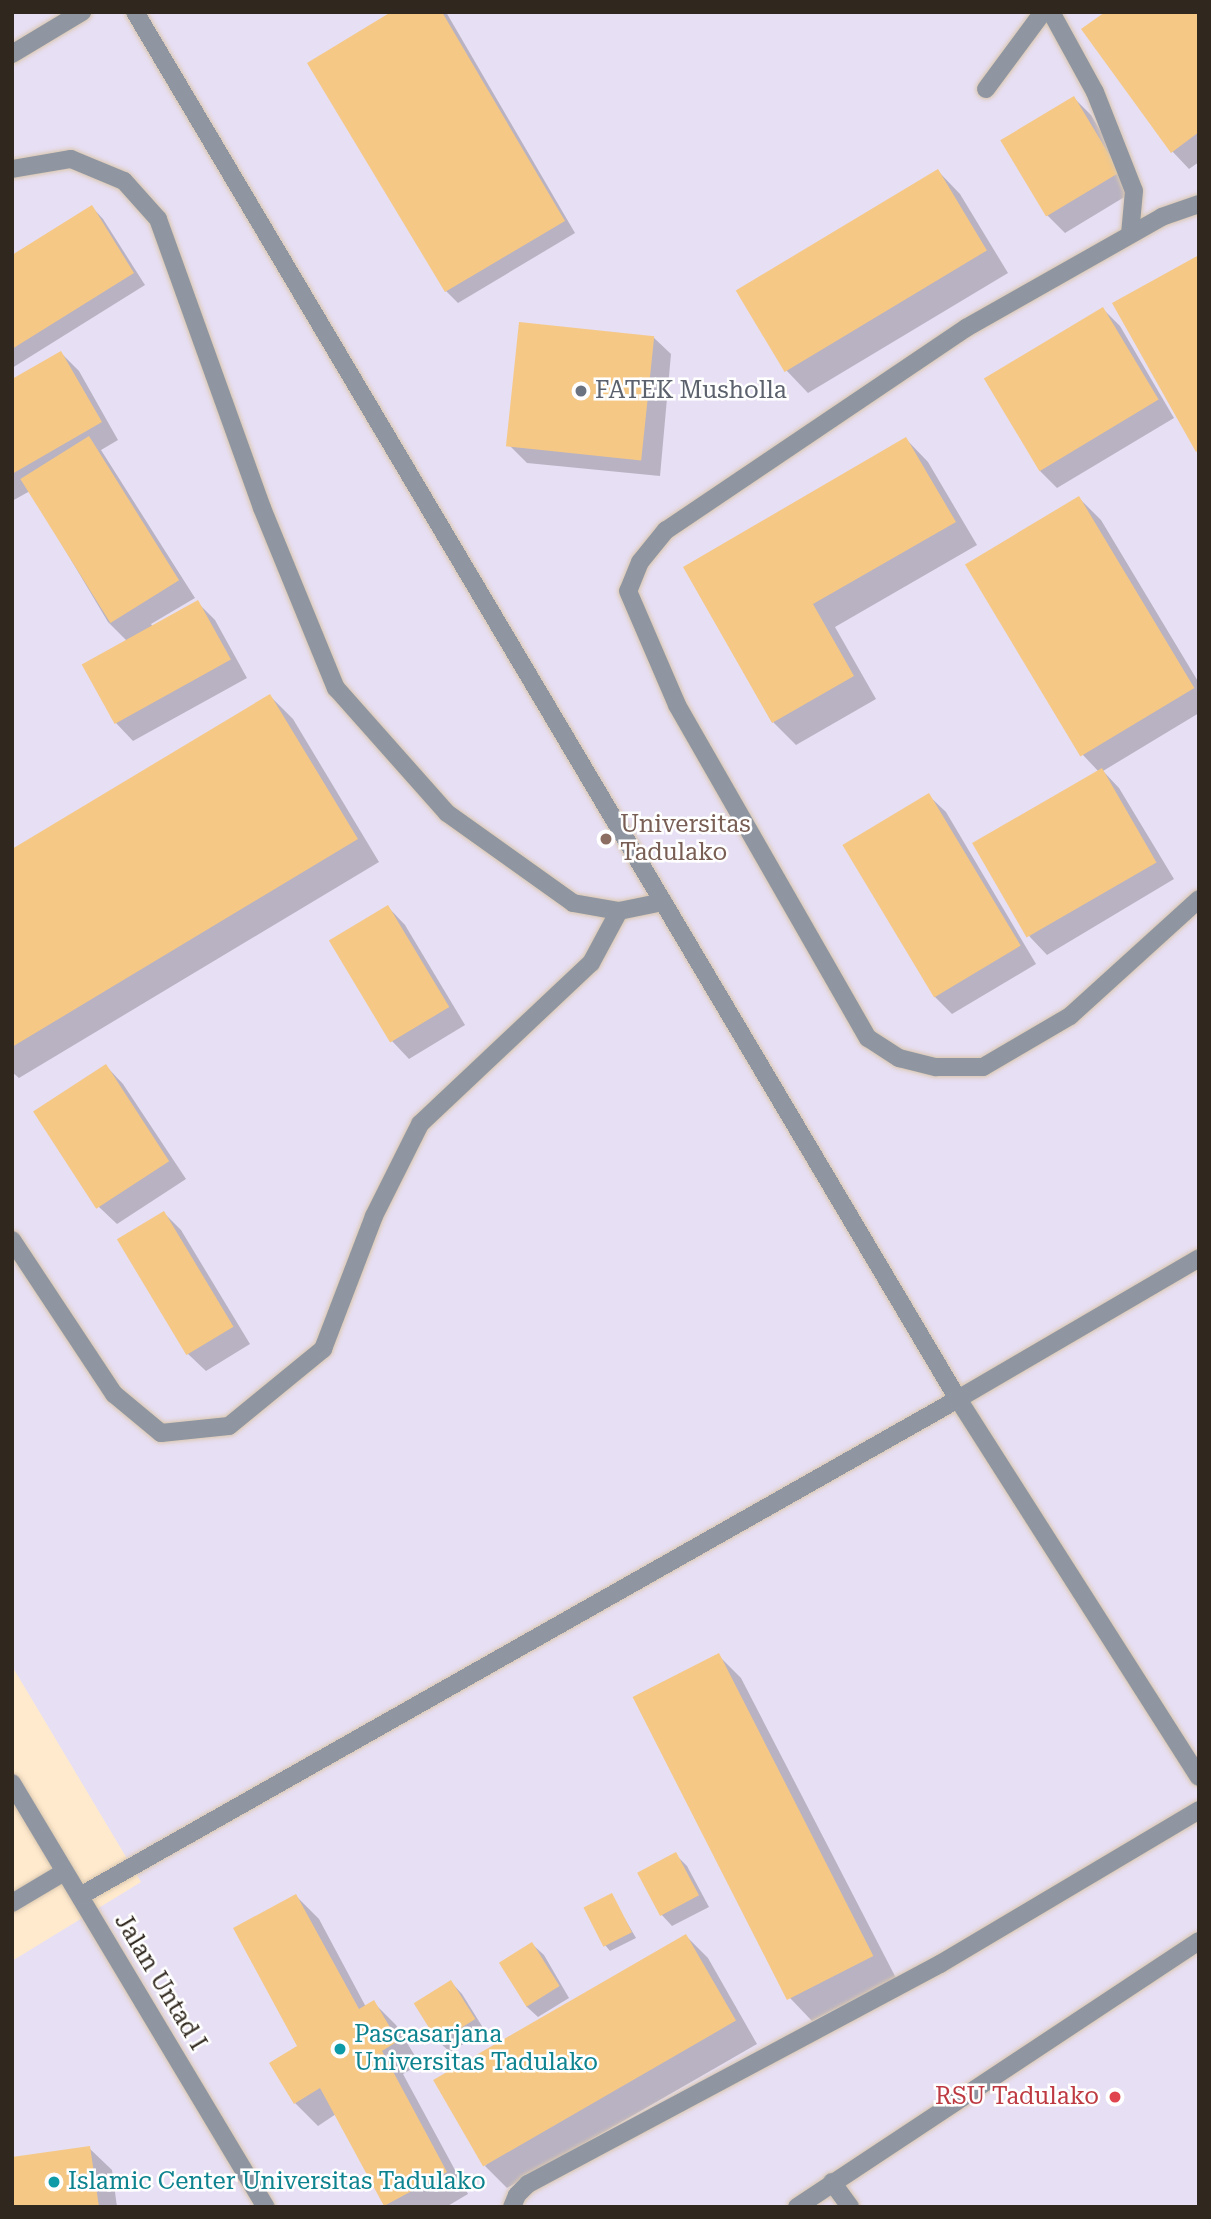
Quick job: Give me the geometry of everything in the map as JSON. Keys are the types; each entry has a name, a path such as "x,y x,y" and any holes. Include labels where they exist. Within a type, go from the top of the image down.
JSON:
{"street":[{"path":"12,54 82,12"},
{"path":"135,12 958,1399 1199,1777"},
{"path":"986,89 1043,12"},
{"path":"1051,12 1096,92 1134,191 1130,234"},
{"path":"12,169 71,159 124,181 158,219 262,508 336,688 447,813 573,903 619,911 663,902"},
{"path":"1199,204 1162,217 1130,234 966,328 666,530 639,562 628,592 677,705 861,1026 868,1038 899,1058 936,1067 983,1067 1070,1016 1199,899"},
{"path":"12,1240 114,1394 161,1433 229,1426 323,1349 374,1216 420,1124 591,963 619,911"},
{"path":"80,1896 958,1399 1199,1258"},
{"name":"Jalan Untad I","path":"12,1783 267,2207"},
{"path":"512,2207 517,2195 528,2184 940,1964 1199,1810"},
{"path":"12,1903 64,1872"},
{"path":"797,2207 1199,1941"},
{"path":"832,2182 850,2207"}],"shaded area":[{"name":"Universitas Tadulako","path":"12,12 1199,12 1199,2207 12,2207 12,1961 141,1882 12,1666"}],"building":[{"path":"391,12 442,12 565,221 445,292 307,63"},
{"path":"1105,12 1199,12 1199,132 1171,153 1081,29"},
{"path":"1074,96 1120,172 1046,217 1000,140"},
{"path":"938,169 987,250 785,372 736,291"},
{"path":"92,205 134,273 12,349 12,255"},
{"path":"1199,255 1199,450 1196,452 1112,303"},
{"path":"1103,307 1159,400 1039,471 984,379"},
{"name":"FATEK Musholla","path":"519,322 654,336 641,461 506,446"},
{"path":"61,351 102,422 12,474 12,379"},
{"path":"89,436 179,580 110,623 20,479"},
{"path":"906,437 956,522 813,604 854,676 772,723 683,567"},
{"path":"1079,496 1194,688 1080,757 965,565"},
{"path":"198,600 231,659 115,724 82,664"},
{"path":"270,694 358,839 12,1047 12,849"},
{"path":"1102,768 1156,862 1027,937 972,843"},
{"path":"929,793 1021,946 934,998 842,845"},
{"path":"388,905 449,1007 390,1043 329,941"},
{"path":"106,1064 169,1161 96,1209 33,1111"},
{"path":"164,1211 234,1327 186,1355 117,1239"},
{"path":"719,1653 873,1956 787,2000 633,1697"},
{"path":"676,1852 699,1895 660,1916 637,1873"},
{"path":"612,1893 632,1932 603,1947 583,1908"},
{"name":"Pascasarjana Universitas Tadulako","path":"296,1894 359,2009 374,2000 398,2041 382,2051 447,2172 384,2206 320,2088 294,2104 269,2063 297,2046 233,1928"},
{"path":"686,1934 736,2021 483,2167 433,2080"},
{"path":"532,1942 560,1986 526,2007 499,1963"},
{"path":"451,1980 475,2019 438,2042 414,2003"},
{"name":"Islamic Center Universitas Tadulako","path":"90,2146 99,2207 12,2207 12,2157"}],"place":[{"name":"FATEK Musholla","path":"581,391"},
{"name":"Universitas Tadulako","path":"606,839"},
{"name":"Pascasarjana Universitas Tadulako","path":"340,2049"},
{"name":"RSU Tadulako","path":"1115,2097"},
{"name":"Islamic Center Universitas Tadulako","path":"54,2182"}]}
